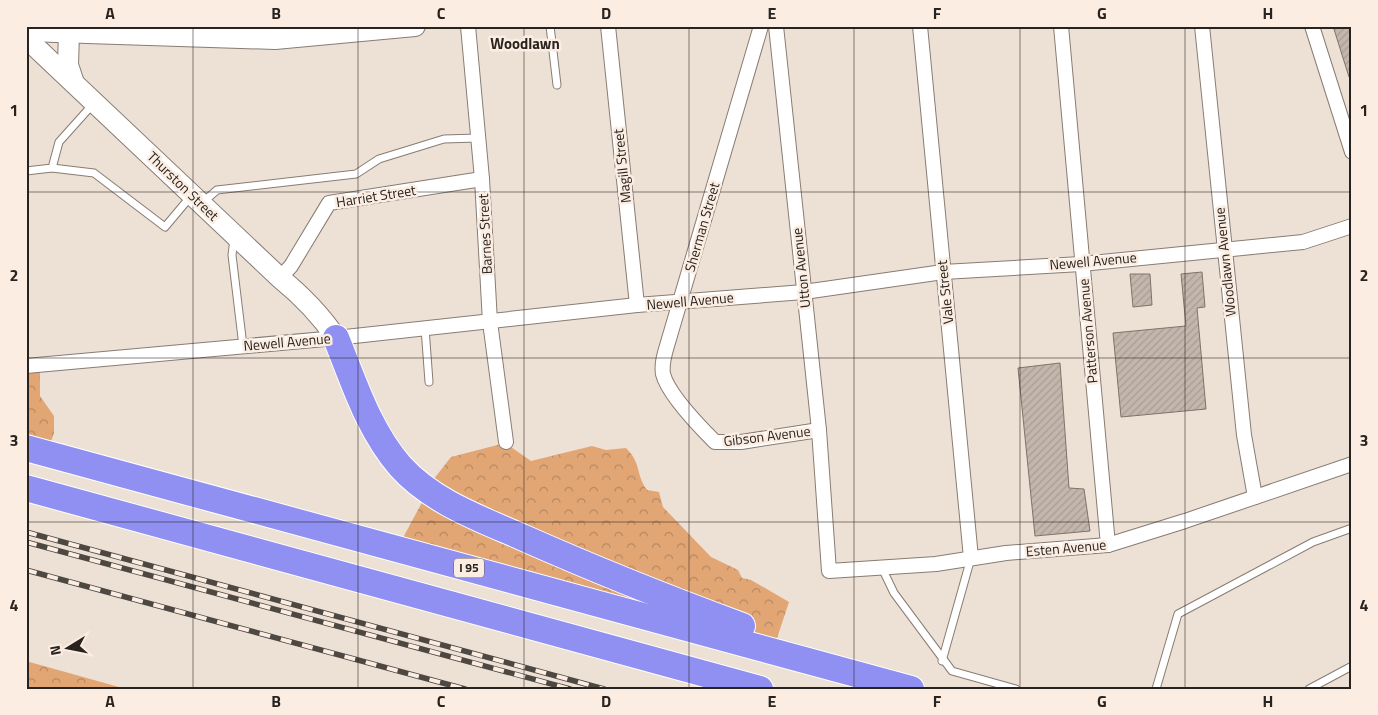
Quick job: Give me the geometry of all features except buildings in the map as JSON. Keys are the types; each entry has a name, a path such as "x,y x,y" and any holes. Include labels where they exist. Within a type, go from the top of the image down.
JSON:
{"highway":[{"path":"336,338 361,404 390,452 415,480 457,509 688,606 912,689"},
{"name":"I 95","path":"26,448 912,689"},
{"path":"26,488 760,689"}],"main road":[{"path":"26,31 185,31 275,39 415,26"},
{"path":"69,32 68,65 74,83"},
{"name":"Thurston Street","path":"26,38 280,278 304,298 324,320 336,338"}],"street":[{"name":"Barnes Street","path":"468,26 482,179 490,322 506,442"},
{"name":"Magill Street","path":"608,26 636,305"},
{"name":"Sherman Street","path":"716,442 694,421 664,375 663,364 761,26"},
{"name":"Utton Avenue","path":"776,26 820,430 825,509"},
{"name":"Vale Street","path":"920,26 971,558"},
{"name":"Patterson Avenue","path":"1061,26 1081,264 1108,545"},
{"name":"Woodlawn Avenue","path":"1202,26 1244,435 1255,497"},
{"path":"1312,26 1352,152"},
{"name":"Harriet Street","path":"280,278 291,266 329,203 482,179"},
{"name":"Newell Avenue","path":"26,366 336,338 636,305 804,292 943,272 1081,264 1303,242 1352,226"},
{"name":"Gibson Avenue","path":"716,442 741,442 820,430"},
{"name":"Esten Avenue","path":"825,509 830,571 936,564 971,558 1108,545 1352,464"}],"lane":[{"path":"550,26 557,84"},
{"path":"52,168 59,142 94,102"},
{"path":"26,171 52,168 94,172 165,227 197,199 217,190 356,174 379,159 444,139 478,138"},
{"path":"234,234 232,255 243,346"},
{"path":"425,328 429,382"},
{"path":"1156,689 1178,614 1313,542 1352,528"},
{"path":"942,661 971,558"},
{"path":"882,568 894,594 942,661 952,671 1016,689"},
{"path":"1309,689 1352,666"}],"green space":[{"path":"26,364 40,368 40,396 54,416 54,433 48,450 26,446"},
{"path":"505,443 531,461 592,446 606,450 626,448 637,464 641,479 647,490 659,492 663,507 711,557 738,570 742,578 751,580 789,602 776,641 398,547 426,495 426,489 451,457"},
{"path":"26,661 126,689 26,689"}],"railway":[{"path":"26,532 604,689"},
{"path":"26,542 570,689"},
{"path":"26,570 465,689"}],"district":[{"name":"Woodlawn","path":"525,44"}]}
